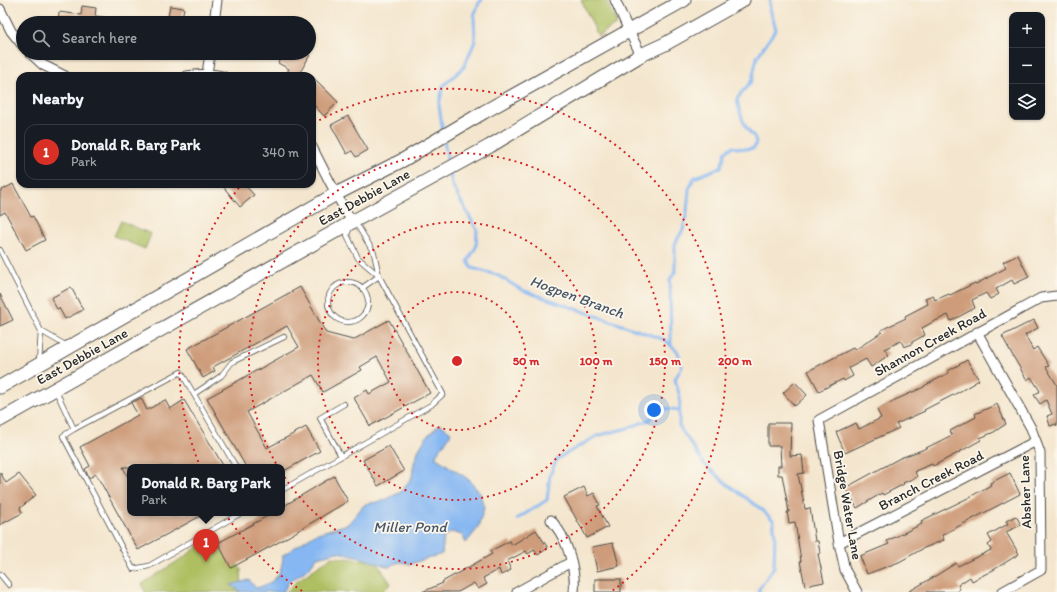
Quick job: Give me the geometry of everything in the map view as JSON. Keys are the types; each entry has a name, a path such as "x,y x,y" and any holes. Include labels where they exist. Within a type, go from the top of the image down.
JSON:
{"main road":[{"name":"East Debbie Lane","path":"0,387 336,194 403,160 484,112 684,0"},
{"name":"East Debbie Lane","path":"0,420 490,146 641,55 665,44 743,0"}],"street":[{"path":"215,16 217,0"},
{"path":"616,0 641,55"},
{"path":"0,8 11,31 16,37"},
{"path":"38,60 57,72"},
{"path":"207,72 209,60"},
{"path":"316,155 352,222"},
{"name":"Shannon Creek Road","path":"819,420 1041,298 1057,296"},
{"name":"Absher Lane","path":"977,332 1031,428 1040,453 1042,570 1002,592"},
{"name":"Bridge Water Lane","path":"819,420 839,543 845,570 856,592"},
{"name":"Branch Creek Road","path":"839,543 1036,441"},
{"path":"551,520 562,536 571,562 575,583 574,592"},
{"path":"517,592 571,562"}],"lane":[{"path":"285,488 430,406 443,394 379,276 374,253 359,228 352,222 347,235 358,258 379,276"},
{"path":"0,250 41,331 39,365"},
{"path":"362,288 379,276"},
{"path":"350,282 362,288 366,293 368,306 362,317 357,321 344,322 333,316 329,310 328,303 332,290 343,283 350,282"},
{"path":"41,331 70,347"},
{"path":"194,394 221,376 232,362 284,337"},
{"path":"234,464 181,372 63,436 133,569 149,566 237,516"},
{"path":"55,389 74,429"},
{"path":"341,456 320,418 344,404"},
{"path":"0,574 9,585"}],"green space":[{"path":"581,0 606,0 617,24 598,36"},
{"path":"121,221 151,234 145,249 114,236"},
{"path":"212,536 241,569 242,592 145,592 142,584 187,555"},
{"path":"332,557 376,561 391,584 381,592 286,592 297,581"}],"water":[{"name":"Miller Pond","path":"440,424 451,432 448,439 435,457 468,479 480,493 484,508 478,528 466,543 462,535 452,532 444,536 442,554 410,564 402,562 396,563 389,567 353,555 337,552 317,557 309,568 289,582 283,592 241,592 231,585 249,580 256,588 268,584 273,581 279,573 283,555 315,534 348,524 365,504 383,501 401,492 412,477 418,451 427,436"}],"building":[{"path":"82,6 96,8 95,16 59,16 59,12 81,15"},
{"path":"170,6 184,8 182,16 168,16"},
{"path":"280,60 307,60 300,72 287,72 289,69 278,63"},
{"path":"316,80 338,102 324,116 316,107"},
{"path":"348,116 368,150 356,157 352,151 347,154 331,125"},
{"path":"13,184 31,217 33,216 45,240 26,250 5,212 0,215 0,191"},
{"path":"224,188 248,188 254,195 240,207"},
{"path":"1018,255 1029,277 1014,284 1012,280 996,289 999,294 990,299 986,293 972,300 975,308 951,321 948,315 933,322 922,328 925,335 912,342 912,344 904,347 901,341 884,349 889,355 871,367 866,359 849,368 853,376 844,381 843,379 819,391 808,371 853,348 855,350 882,332 881,330 906,318 905,316 928,304 925,298 933,295 935,300 949,294 950,295 975,283 976,284 1006,268 1003,262"},
{"path":"71,287 83,310 65,319 51,298"},
{"path":"300,287 326,333 353,340 389,320 430,393 370,426 354,398 367,390 369,394 391,382 377,357 360,367 362,370 323,392 313,375 247,412 267,448 306,427 320,451 285,470 285,464 244,464 207,398 299,347 287,326 213,367 215,371 203,378 187,349"},
{"path":"0,294 13,320 0,326"},
{"path":"1034,320 1038,328 1025,335 1033,350 1037,347 1049,366 1046,367 1057,385 1057,426 1056,424 1050,426 1047,416 1052,414 1046,400 1040,404 1034,395 1040,391 1031,377 1027,380 1002,336"},
{"path":"967,360 979,380 924,410 925,411 896,424 899,428 845,453 836,432 856,423 859,429 881,418 877,410 924,387 949,373 948,371"},
{"path":"795,382 807,395 795,406 783,393"},
{"path":"141,398 147,410 165,400 170,409 184,400 222,464 127,464 127,467 123,467 127,475 127,516 200,516 138,550 96,474 89,478 85,469 90,466 80,447 138,415 131,403"},
{"path":"997,404 1006,424 994,432 980,438 981,440 933,466 932,464 915,471 917,477 903,483 904,484 883,495 882,493 857,508 845,488 900,458 922,450 952,435 950,431 976,417 975,414"},
{"path":"768,423 791,423 790,456 802,455 804,473 798,474 805,509 810,508 815,541 818,541 820,553 818,554 824,582 805,586 795,522 789,523 787,512 789,512 782,475 778,475 778,466 781,466 780,446 768,446"},
{"path":"389,446 404,471 378,486 363,460"},
{"path":"0,472 6,483 19,474 36,495 20,508 22,513 0,525"},
{"path":"1010,473 1020,494 942,535 944,540 924,548 899,562 867,574 860,556 889,544 887,541 922,524 921,521 966,499 991,485 990,483"},
{"path":"334,476 348,501 279,542 231,568 218,543 268,516 285,516 285,505"},
{"path":"584,487 588,496 594,493 600,505 597,506 608,527 587,538 564,497"},
{"path":"1016,516 1021,525 1006,532 1019,554 972,581 970,577 958,585 960,589 955,592 908,592 956,563 958,566 991,550 988,545 992,542 988,535 1008,524 1006,521"},
{"path":"536,530 548,548 538,555 534,550 528,554 526,551 507,561 511,570 501,575 499,569 483,578 487,584 478,589 474,583 458,592 422,592 443,583 442,582 492,554 490,551 510,541 512,545"},
{"path":"613,543 619,566 597,571 592,547"},
{"path":"595,579 621,579 621,592 595,592"}],"waterway":[{"name":"Hogpen Branch","path":"443,133 439,105 443,86 464,67 475,41 474,16 479,3 482,0"},
{"path":"671,346 670,280 675,272 675,243 683,230 687,212 689,189 694,178 721,167 726,151 732,147 746,149 754,148 756,143 755,138 744,124 737,99 752,80 757,57 776,29 770,9 770,0"},
{"name":"Hogpen Branch","path":"444,140 448,164"},
{"name":"Hogpen Branch","path":"450,172 452,185 477,230 476,247 468,261 472,268 497,275 522,290 665,340 678,352 682,367 675,379 680,397 679,426 704,464 773,520 775,535 774,567 759,589 759,592"},
{"path":"517,519 547,500 550,475 557,459 597,436 628,428 649,420 660,408 680,410"}],"place":[{"name":"Donald R. Barg Park","path":"206,562"}]}
